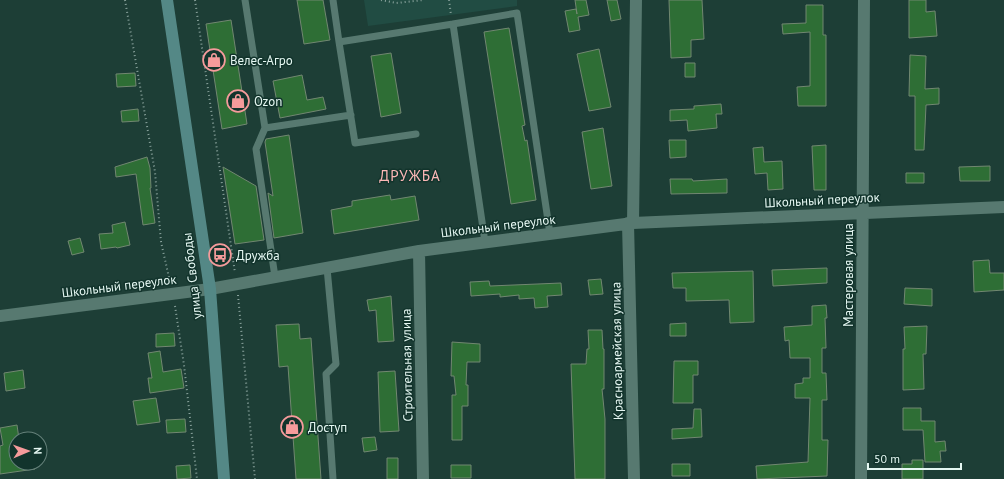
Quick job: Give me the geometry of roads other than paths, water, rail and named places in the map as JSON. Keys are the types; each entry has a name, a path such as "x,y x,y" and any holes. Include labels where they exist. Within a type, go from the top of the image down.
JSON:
{"main road":[{"name":"улица Свободы","path":"167,0 210,289 224,479"}],"street":[{"name":"Красноармейская улица","path":"634,479 631,223 636,0"},
{"name":"Мастеровая улица","path":"861,479 864,0"},
{"name":"Школьный переулок","path":"0,316 210,289 419,251 631,223 1004,207"},
{"name":"Строительная улица","path":"419,251 423,479"}],"lane":[{"path":"245,0 265,128 256,149 275,277"},
{"path":"332,0 355,143 416,134"},
{"path":"339,42 517,13 550,234"},
{"path":"453,24 485,242"},
{"path":"265,128 351,115"},
{"path":"327,268 336,364 326,374 333,479"}],"place":[{"name":"Велес-Агро","path":"214,60"},
{"name":"Ozon","path":"238,101"},
{"name":"Дружба","path":"220,255"},
{"name":"Доступ","path":"292,427"}],"district":[{"name":"ДРУЖБА","path":"410,175"}]}
